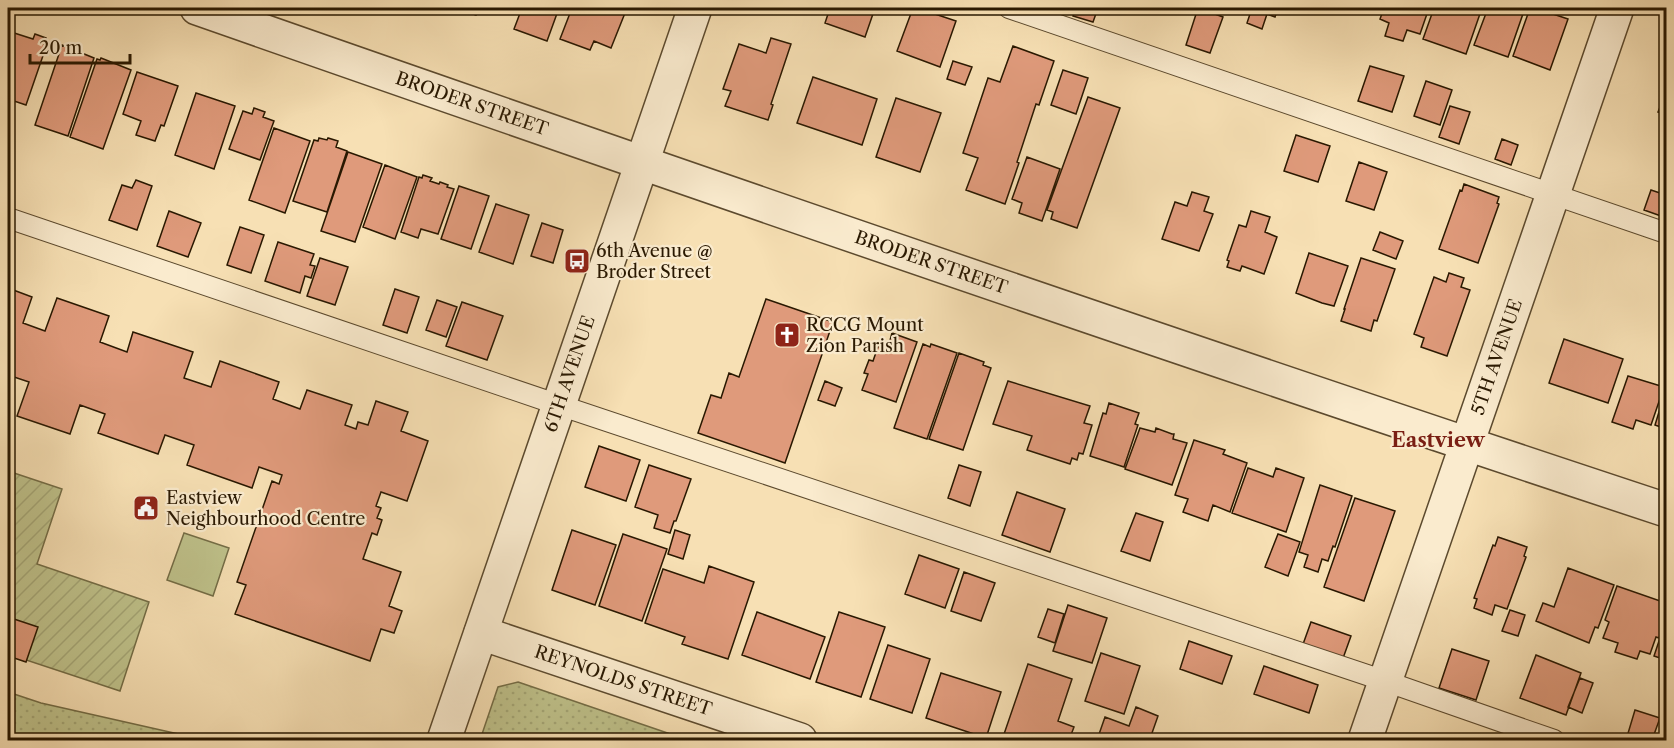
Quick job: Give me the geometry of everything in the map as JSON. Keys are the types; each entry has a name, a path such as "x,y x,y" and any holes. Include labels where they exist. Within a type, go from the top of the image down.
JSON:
{"street":[{"name":"BRODER STREET","path":"198,8 641,163 1666,510"},
{"name":"6TH AVENUE","path":"444,741 695,8"},
{"name":"5TH AVENUE","path":"1365,741 1617,8"},
{"name":"REYNOLDS STREET","path":"481,633 800,741"}],"lane":[{"path":"1009,8 1666,233"},
{"path":"8,218 1385,681 1554,741"}],"green space":[{"path":"8,471 62,489 37,564 149,602 120,691 8,654"},
{"path":"184,533 229,548 213,596 167,580"},
{"path":"518,682 688,740 480,740 498,687"},
{"path":"8,692 41,703 205,740 8,740"}],"building":[{"path":"456,8 479,8 476,15"},
{"path":"522,8 559,8 547,41 514,29"},
{"path":"572,8 627,8 611,48 594,41 590,50 560,39"},
{"path":"830,8 875,8 865,37 825,23"},
{"path":"913,8 956,21 940,67 897,51"},
{"path":"1075,8 1098,8 1093,22 1073,16"},
{"path":"1198,8 1218,8 1215,14 1223,17 1210,53 1186,45"},
{"path":"1252,8 1278,8 1275,17 1267,14 1262,29 1247,23"},
{"path":"1384,8 1429,8 1420,34 1407,30 1403,41 1385,36 1389,23 1380,19"},
{"path":"1434,8 1482,8 1466,54 1423,39"},
{"path":"1488,8 1525,8 1508,57 1474,45"},
{"path":"1530,8 1568,19 1550,70 1513,56"},
{"path":"8,31 33,39 35,34 46,38 44,44 47,44 26,105 8,99"},
{"path":"771,38 791,44 768,120 725,106 731,91 723,89 739,44 766,53"},
{"path":"62,45 94,58 68,136 35,125"},
{"path":"1013,46 1054,61 1039,105 1036,104 1005,204 966,190 978,158 963,153 988,78 1000,82"},
{"path":"101,58 131,70 103,149 70,137 97,59"},
{"path":"953,61 972,67 965,85 947,79"},
{"path":"1370,66 1404,76 1392,112 1358,101"},
{"path":"1063,70 1088,78 1076,114 1051,105"},
{"path":"137,72 178,86 164,126 161,125 155,141 136,135 141,121 123,114"},
{"path":"813,77 877,99 862,145 797,123"},
{"path":"1426,81 1452,90 1440,125 1414,116"},
{"path":"1666,92 1666,115 1658,112"},
{"path":"196,93 235,106 214,169 175,155"},
{"path":"1088,97 1120,108 1077,228 1051,219 1053,212 1047,210"},
{"path":"896,98 941,113 920,172 876,157"},
{"path":"1450,106 1470,112 1459,144 1439,137"},
{"path":"254,108 265,112 263,117 274,121 260,160 229,149 243,111 252,114"},
{"path":"274,128 310,141 285,213 249,200"},
{"path":"1296,135 1330,146 1318,182 1284,171"},
{"path":"319,138 338,141 336,147 347,151 327,212 293,201 314,140 318,141"},
{"path":"1502,139 1518,145 1511,165 1495,159"},
{"path":"348,152 382,164 355,242 321,231"},
{"path":"1027,157 1060,169 1042,221 1019,213 1022,203 1012,199"},
{"path":"1359,162 1387,172 1374,210 1346,201"},
{"path":"385,165 417,177 395,239 363,227"},
{"path":"423,175 432,178 430,181 439,184 440,182 454,189 438,234 421,229 418,238 401,232 419,177 422,178"},
{"path":"136,180 152,186 137,230 109,220 122,185 132,188"},
{"path":"1464,184 1499,197 1497,203 1499,204 1478,263 1439,249"},
{"path":"459,186 489,196 471,249 441,239"},
{"path":"1651,190 1666,195 1661,216 1644,210"},
{"path":"1192,192 1209,197 1204,211 1213,214 1199,251 1162,239 1175,202 1187,206"},
{"path":"496,204 529,215 513,264 479,252"},
{"path":"169,211 201,223 188,257 157,246"},
{"path":"1251,211 1270,217 1265,232 1277,237 1264,274 1242,266 1240,271 1227,267 1229,261 1227,260 1239,225 1246,227"},
{"path":"542,223 563,230 553,263 531,256"},
{"path":"240,227 264,235 251,273 227,265"},
{"path":"1380,232 1403,241 1396,259 1373,250"},
{"path":"278,242 314,254 310,265 315,266 311,278 305,276 300,293 265,281"},
{"path":"1309,253 1348,266 1334,306 1296,293"},
{"path":"320,258 348,267 335,305 307,296"},
{"path":"1361,258 1395,269 1377,321 1374,320 1371,331 1341,321"},
{"path":"1449,273 1464,278 1461,287 1470,290 1447,356 1421,347 1424,338 1414,334 1434,277 1446,282"},
{"path":"8,288 32,297 23,323 45,331 57,298 109,316 100,342 127,352 133,332 193,352 184,378 211,387 220,361 279,382 273,399 300,409 307,390 352,405 345,425 356,429 358,422 368,425 376,401 408,412 401,431 428,441 407,501 381,492 376,506 381,508 377,518 382,520 377,535 372,533 363,559 401,572 389,606 402,611 394,633 381,629 370,661 235,614 246,585 237,582 272,481 279,484 282,475 259,467 252,488 187,465 194,445 165,435 158,454 98,433 105,414 80,405 70,434 17,416 29,382 8,375"},
{"path":"395,289 419,297 407,333 383,325"},
{"path":"766,299 833,322 785,463 698,433 711,395 721,398 729,373 739,377"},
{"path":"437,300 457,307 446,337 426,330"},
{"path":"462,302 503,316 487,360 446,346"},
{"path":"892,333 917,342 896,402 862,390 868,374 864,373 869,360 873,361 880,341 889,344"},
{"path":"1564,339 1623,359 1608,403 1549,383"},
{"path":"923,344 930,347 931,344 957,353 927,439 894,428"},
{"path":"959,353 984,362 983,365 991,368 963,450 929,439"},
{"path":"1628,376 1664,387 1651,425 1636,420 1633,429 1612,422"},
{"path":"825,381 842,388 835,406 818,400"},
{"path":"1008,381 1090,406 1084,423 1092,425 1083,454 1079,453 1077,460 1072,458 1070,464 1027,450 1032,436 993,424"},
{"path":"1666,389 1666,429 1655,425"},
{"path":"1109,403 1139,413 1135,424 1138,425 1124,467 1090,456 1103,413 1106,414"},
{"path":"1140,428 1155,432 1156,428 1174,434 1173,439 1187,443 1172,485 1125,469"},
{"path":"1194,440 1225,450 1223,454 1247,463 1230,512 1213,505 1208,521 1183,512 1188,499 1175,495"},
{"path":"599,446 640,460 626,501 585,487"},
{"path":"649,465 691,479 670,533 654,528 658,515 635,507"},
{"path":"959,465 981,472 970,506 948,498"},
{"path":"1248,468 1273,477 1276,468 1304,478 1286,532 1232,513"},
{"path":"1320,485 1352,496 1335,547 1333,546 1328,561 1322,559 1318,572 1304,567 1308,555 1299,552"},
{"path":"1017,492 1065,509 1050,552 1002,535"},
{"path":"1355,498 1395,511 1364,601 1324,587"},
{"path":"1136,513 1163,522 1150,561 1121,551"},
{"path":"572,530 616,545 595,605 552,590"},
{"path":"675,530 690,535 683,559 668,554"},
{"path":"623,534 667,549 642,621 599,606"},
{"path":"1278,534 1300,542 1288,576 1265,567"},
{"path":"1498,537 1527,547 1524,556 1526,557 1507,609 1495,605 1492,615 1474,608 1477,599 1474,598"},
{"path":"919,555 959,569 945,608 905,594"},
{"path":"709,566 754,582 728,659 682,644 685,637 645,623 663,569 704,583"},
{"path":"1568,568 1614,585 1598,628 1595,627 1589,643 1536,621 1543,603 1554,607"},
{"path":"964,572 995,583 981,621 951,611"},
{"path":"1617,586 1666,603 1666,616 1659,638 1656,637 1650,654 1640,651 1637,659 1615,652 1618,643 1603,638 1609,622 1605,620"},
{"path":"1068,605 1107,618 1092,663 1053,651"},
{"path":"1048,609 1064,614 1055,643 1038,637"},
{"path":"1510,610 1525,615 1518,636 1502,631"},
{"path":"757,612 825,637 810,679 742,655"},
{"path":"839,612 885,627 861,697 816,682"},
{"path":"11,618 38,627 26,662 8,656 8,627"},
{"path":"1666,620 1666,660 1654,656"},
{"path":"1311,622 1351,636 1342,661 1302,647"},
{"path":"1189,641 1232,656 1222,684 1180,669"},
{"path":"888,645 930,659 912,713 870,699"},
{"path":"1452,649 1489,661 1476,700 1439,688"},
{"path":"1101,653 1140,666 1124,714 1085,701"},
{"path":"1536,655 1581,673 1566,715 1520,698"},
{"path":"1028,664 1072,679 1058,721 1074,727 1069,740 1002,740"},
{"path":"1264,666 1318,685 1309,713 1254,694"},
{"path":"941,673 1001,692 986,738 926,718"},
{"path":"1580,678 1593,683 1582,713 1568,707"},
{"path":"1136,707 1158,716 1151,740 1097,740 1105,717 1129,726"},
{"path":"1635,710 1660,718 1652,740 1626,740"}],"place":[{"name":"6th Avenue @ Broder Street","path":"577,261"},
{"name":"RCCG Mount Zion Parish","path":"787,335"},
{"name":"Eastview Neighbourhood Centre","path":"146,508"}],"district":[{"name":"Eastview","path":"1438,440"}]}
